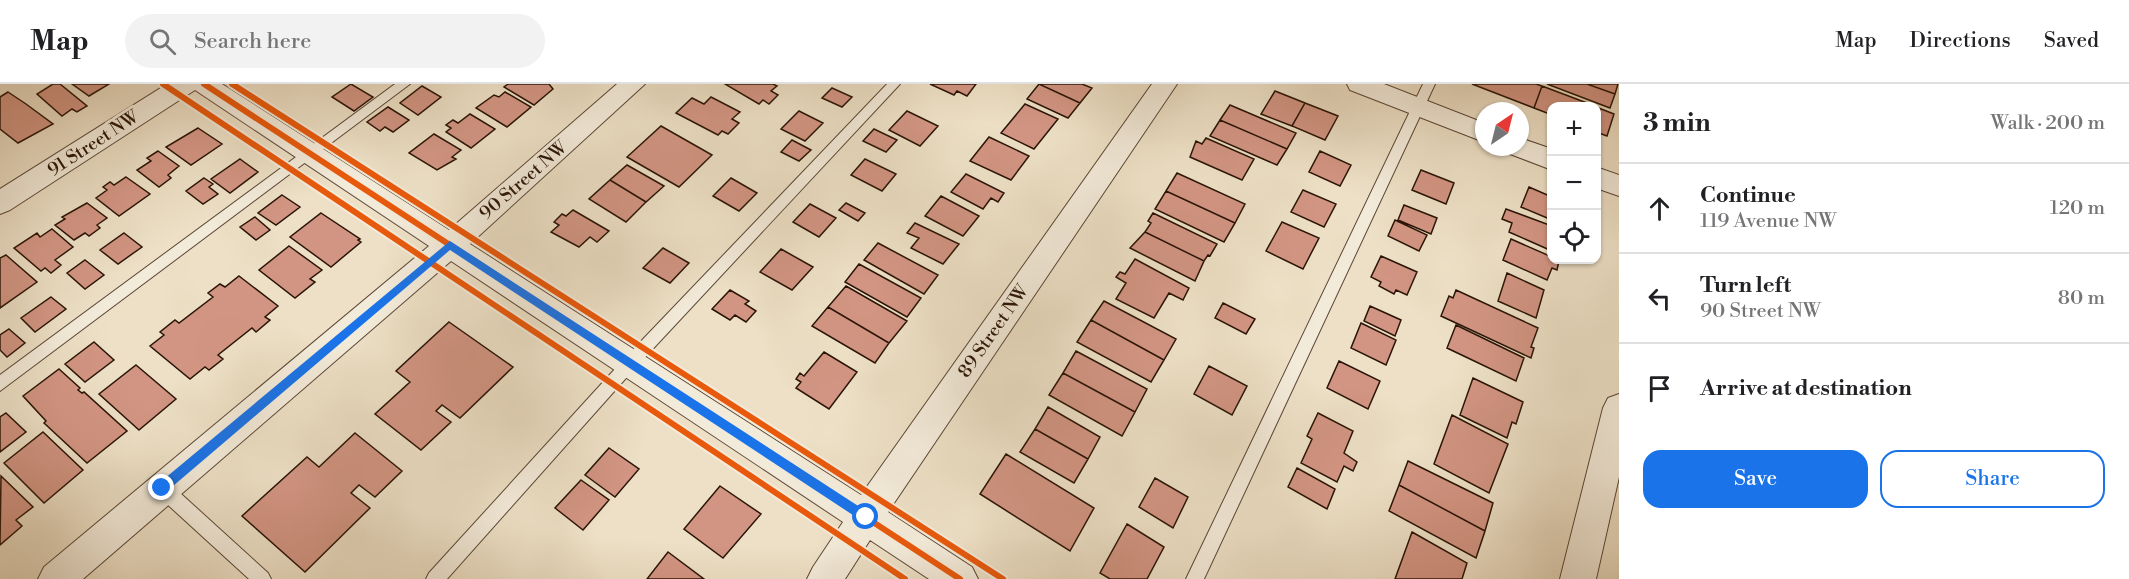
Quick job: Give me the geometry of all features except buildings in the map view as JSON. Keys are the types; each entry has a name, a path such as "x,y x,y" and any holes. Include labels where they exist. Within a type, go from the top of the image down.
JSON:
{"street":[{"name":"91 Street NW","path":"0,203 186,84"},
{"path":"204,84 960,579"},
{"name":"90 Street NW","path":"56,579 450,245 633,84"},
{"name":"89 Street NW","path":"825,579 1165,84"},
{"path":"1359,84 1475,130"},
{"path":"1529,151 1547,158"},
{"path":"1601,179 1619,186"},
{"path":"1578,579 1619,408"}],"lane":[{"path":"0,384 404,84"},
{"path":"435,579 630,363 894,84"},
{"path":"1195,579 1429,84"},
{"path":"162,488 262,579"}],"cycle path":[{"path":"163,84 905,579"},
{"path":"204,84 960,579"},
{"path":"232,84 1003,579"}],"route":[{"path":"162,488 450,245 866,517"}]}
